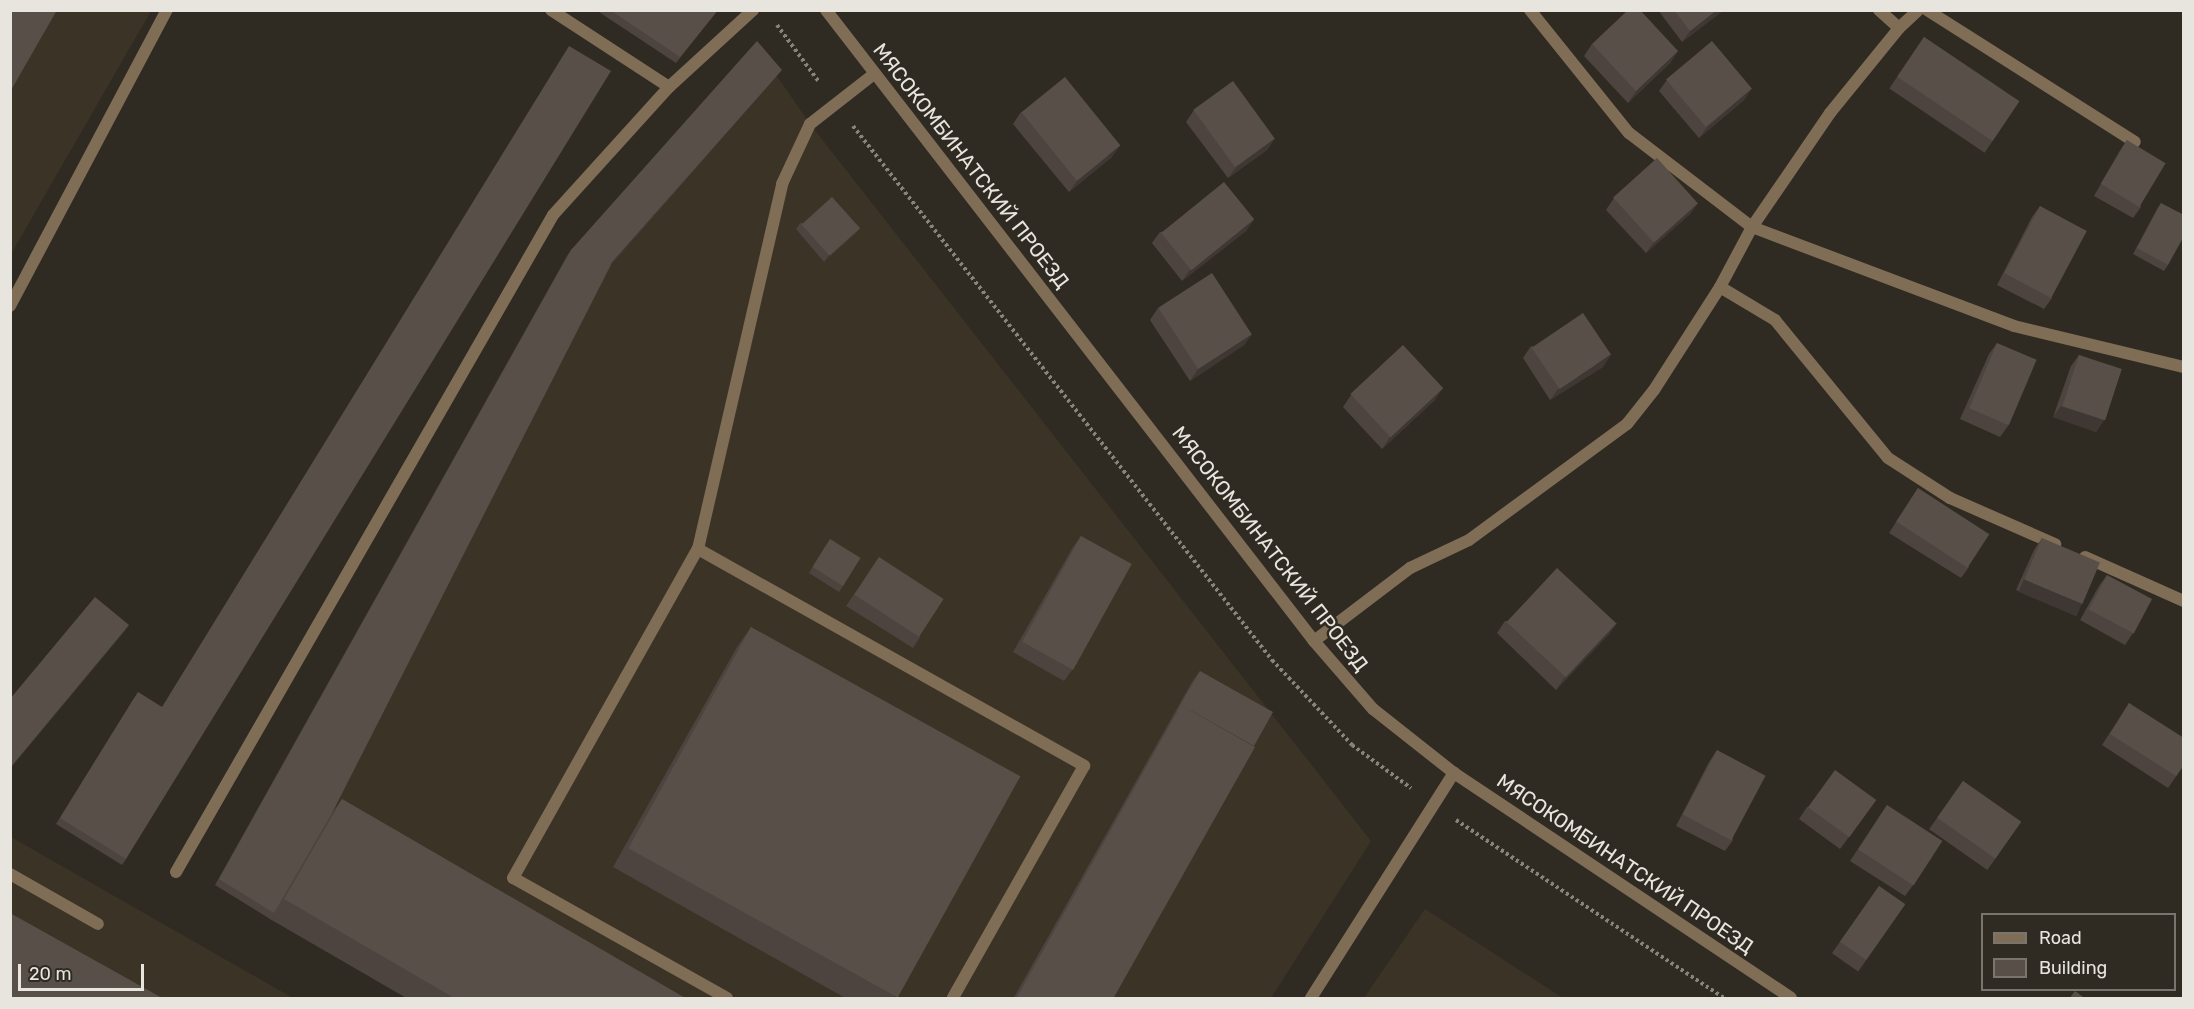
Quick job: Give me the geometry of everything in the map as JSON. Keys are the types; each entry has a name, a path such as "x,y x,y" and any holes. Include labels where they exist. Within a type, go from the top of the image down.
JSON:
{"street":[{"path":"10,306 167,10"},
{"path":"551,10 669,87"},
{"path":"176,872 553,215 669,87 753,10"},
{"name":"МЯСОКОМБИНАТСКИЙ ПРОЕЗД","path":"826,10 1314,641 1373,709 1454,773 1788,998"},
{"path":"1530,10 1629,133 1752,227 2014,326 2184,367"},
{"path":"1879,10 1899,28"},
{"path":"1314,641 1410,568 1469,540 1627,424 1654,390 1720,287 1752,227 1830,113 1899,28 1918,10"},
{"path":"1927,10 2135,142"},
{"path":"727,999 513,878 698,549 782,184 810,124 874,74"},
{"path":"1720,287 1775,320 1888,458 1950,498 2184,601"},
{"path":"698,549 1084,766 953,999"},
{"path":"1311,999 1454,773"},
{"path":"10,874 98,924"}],"shaded area":[{"path":"11,11 151,11 11,254"},
{"path":"777,76 810,124 1371,841 1271,998 408,998 270,919 328,819 608,268"},
{"path":"11,837 293,998 11,998"},
{"path":"1425,909 1563,998 1364,998"}],"building":[{"path":"10,10 57,10 10,92"},
{"path":"610,10 718,10 680,57"},
{"path":"1628,10 1640,10 1678,51 1636,91 1592,44"},
{"path":"1674,10 1717,10 1690,31"},
{"path":"1924,37 2019,101 1992,141 1897,77"},
{"path":"757,41 782,70 612,262 332,813 274,913 219,879 571,250"},
{"path":"1712,41 1752,88 1706,127 1666,80"},
{"path":"569,46 611,71 126,859 60,818 138,692 162,707"},
{"path":"1065,77 1120,145 1077,181 1021,112"},
{"path":"1233,81 1275,138 1235,167 1193,110"},
{"path":"2127,140 2166,163 2139,207 2101,184"},
{"path":"1657,158 1698,203 1654,243 1613,197"},
{"path":"1224,182 1254,219 1191,270 1161,233"},
{"path":"832,197 860,228 830,256 802,224"},
{"path":"2161,203 2184,215 2184,236 2168,265 2137,248"},
{"path":"2040,206 2087,231 2051,298 2004,273"},
{"path":"1212,273 1252,334 1198,369 1158,308"},
{"path":"1583,313 1611,354 1560,389 1532,348"},
{"path":"1997,343 2037,360 2009,425 1969,408"},
{"path":"1403,345 1443,388 1391,437 1350,394"},
{"path":"2079,355 2122,369 2105,420 2062,406"},
{"path":"1918,488 1989,534 1968,568 1896,522"},
{"path":"1081,536 1132,564 1073,670 1022,642"},
{"path":"2042,538 2100,563 2082,604 2024,579"},
{"path":"830,539 861,558 843,586 813,567"},
{"path":"879,557 944,599 919,637 854,595"},
{"path":"1557,568 1616,623 1566,677 1507,622"},
{"path":"2107,575 2152,599 2134,633 2089,609"},
{"path":"95,597 129,625 10,768 10,699"},
{"path":"751,627 1020,776 898,998 628,848"},
{"path":"1200,671 1273,712 1254,746 1181,705 1175,714"},
{"path":"2129,703 2184,738 2184,765 2176,776 2110,734"},
{"path":"1181,705 1255,747 1113,999 1016,999"},
{"path":"1717,750 1766,776 1731,840 1683,814"},
{"path":"1835,770 1876,800 1849,837 1808,807"},
{"path":"1963,781 2021,822 1995,859 1937,818"},
{"path":"342,799 687,999 456,999 284,899"},
{"path":"1887,805 1942,841 1913,885 1858,849"},
{"path":"1879,886 1905,904 1866,960 1840,942"},
{"path":"10,913 164,999 10,999"},
{"path":"2075,991 2086,999 2069,999"}]}
